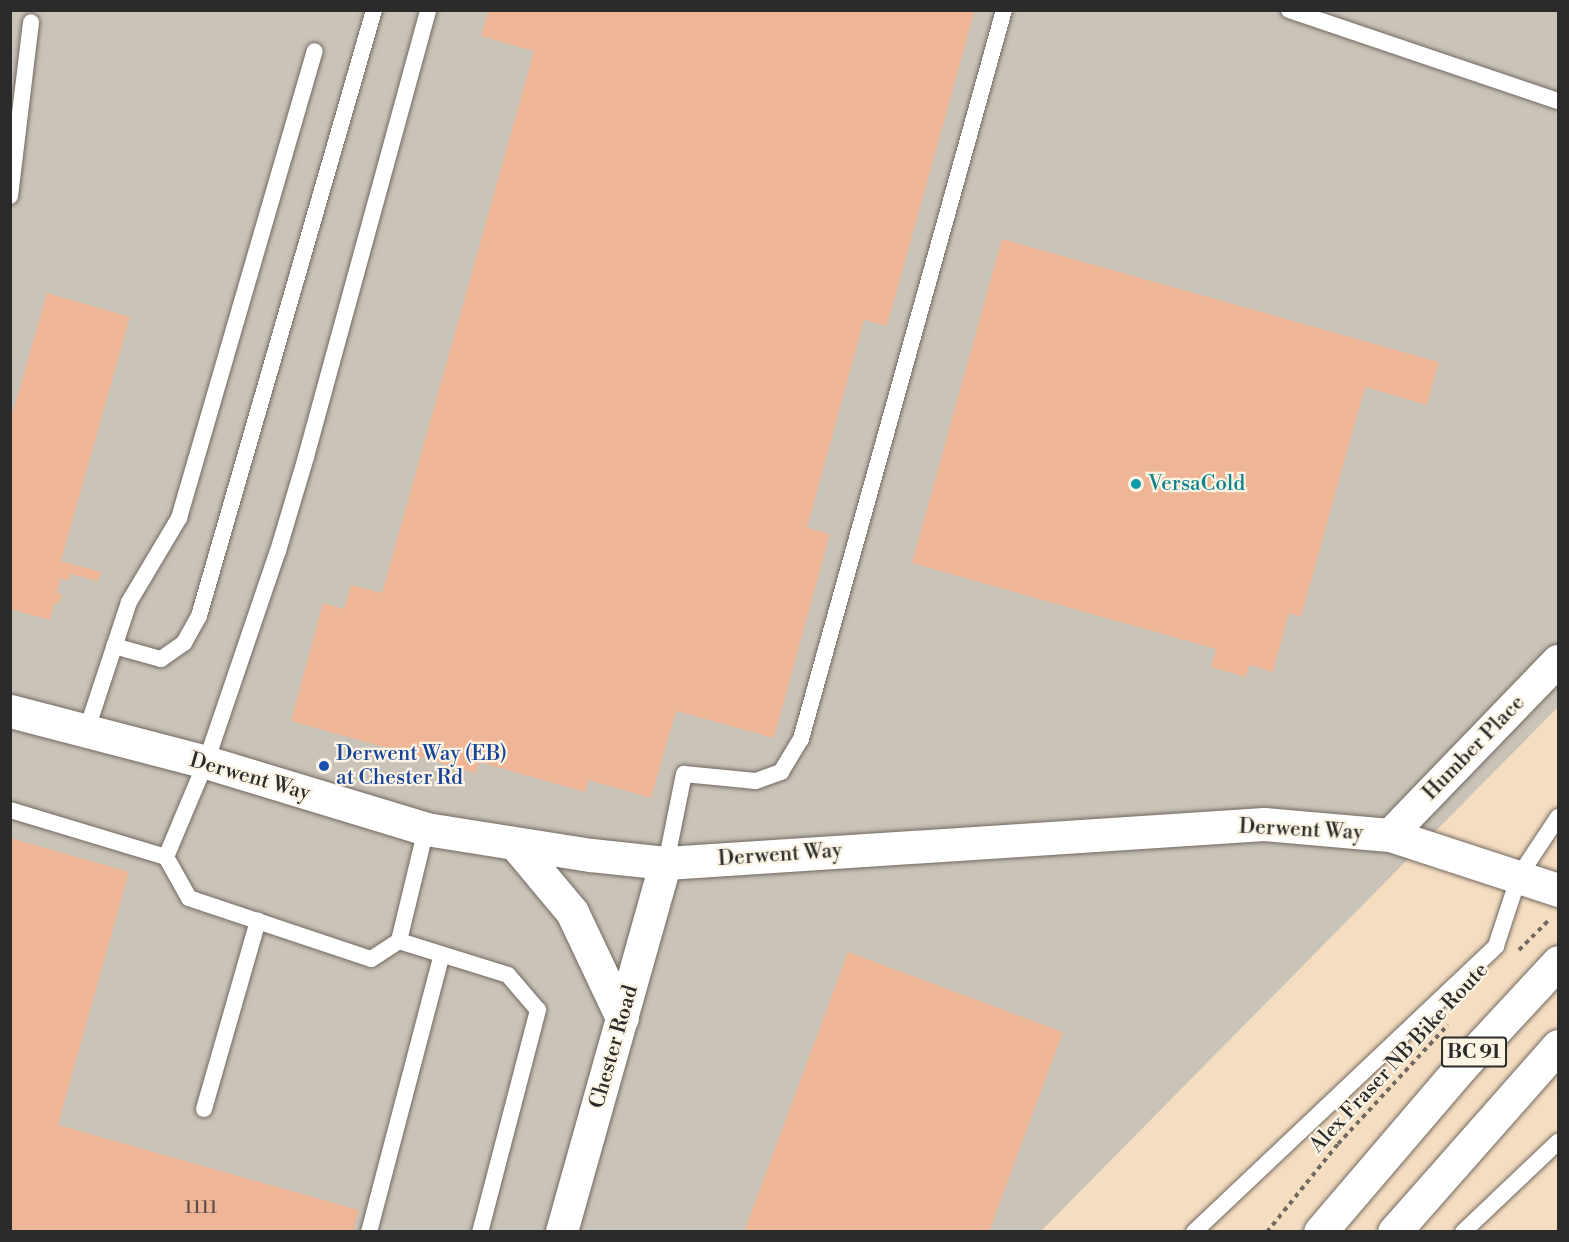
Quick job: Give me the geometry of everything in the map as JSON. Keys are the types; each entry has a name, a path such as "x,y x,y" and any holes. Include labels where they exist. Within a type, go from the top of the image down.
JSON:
{"main road":[{"name":"Derwent Way","path":"10,711 206,762 426,829 516,845 666,863 1264,824 1390,835 1519,876 1554,904"},
{"path":"516,845 572,912 622,1018"},
{"name":"BC 91","path":"1320,1232 1392,1145 1558,962"},
{"name":"BC 91","path":"1394,1232 1558,1046"}],"street":[{"name":"Humber Place","path":"1390,835 1558,661"},
{"name":"Chester Road","path":"562,1232 666,863"}],"lane":[{"path":"114,646 161,659 184,644 199,616 374,10"},
{"path":"166,857 206,762 259,613 306,457 428,10"},
{"path":"666,863 684,774 756,781 780,772 801,740 1004,10"},
{"path":"1289,10 1558,101"},
{"path":"10,196 30,22"},
{"path":"86,732 129,602 179,518 315,51"},
{"path":"10,810 166,857 189,898 371,959 399,941 426,829"},
{"path":"1194,1232 1496,946 1519,876 1558,817"},
{"path":"204,1108 258,921"},
{"path":"399,941 508,975 538,1010 480,1232"},
{"path":"369,1232 442,954"},
{"path":"1463,1232 1558,1142"}],"path":[{"path":"1517,952 1554,904"},
{"name":"Alex Fraser NB Bike Route","path":"1267,1232 1338,1144 1452,1021"}],"shaded area":[{"path":"10,11 1558,11 1558,707 1041,1231 11,1231"}],"building":[{"path":"489,10 975,10 887,326 864,320 807,528 830,534 774,738 676,711 651,798 589,780 585,792 479,762 476,773 291,721 323,603 344,609 351,585 382,593 534,51 481,36"},
{"name":"VersaCold","path":"1002,239 1439,362 1427,405 1365,387 1301,617 1289,613 1273,672 1249,665 1246,677 1211,667 1216,649 912,563"},
{"path":"47,293 130,317 61,561 101,572 98,581 71,574 69,581 61,578 57,593 62,594 59,604 54,603 50,620 10,609 10,422"},
{"path":"10,838 129,872 58,1125 359,1210 353,1232 10,1232"},
{"path":"848,952 1063,1032 989,1232 744,1232"}],"place":[{"name":"VersaCold","path":"1136,484"},
{"name":"Derwent Way (EB) at Chester Rd","path":"324,766"}]}
